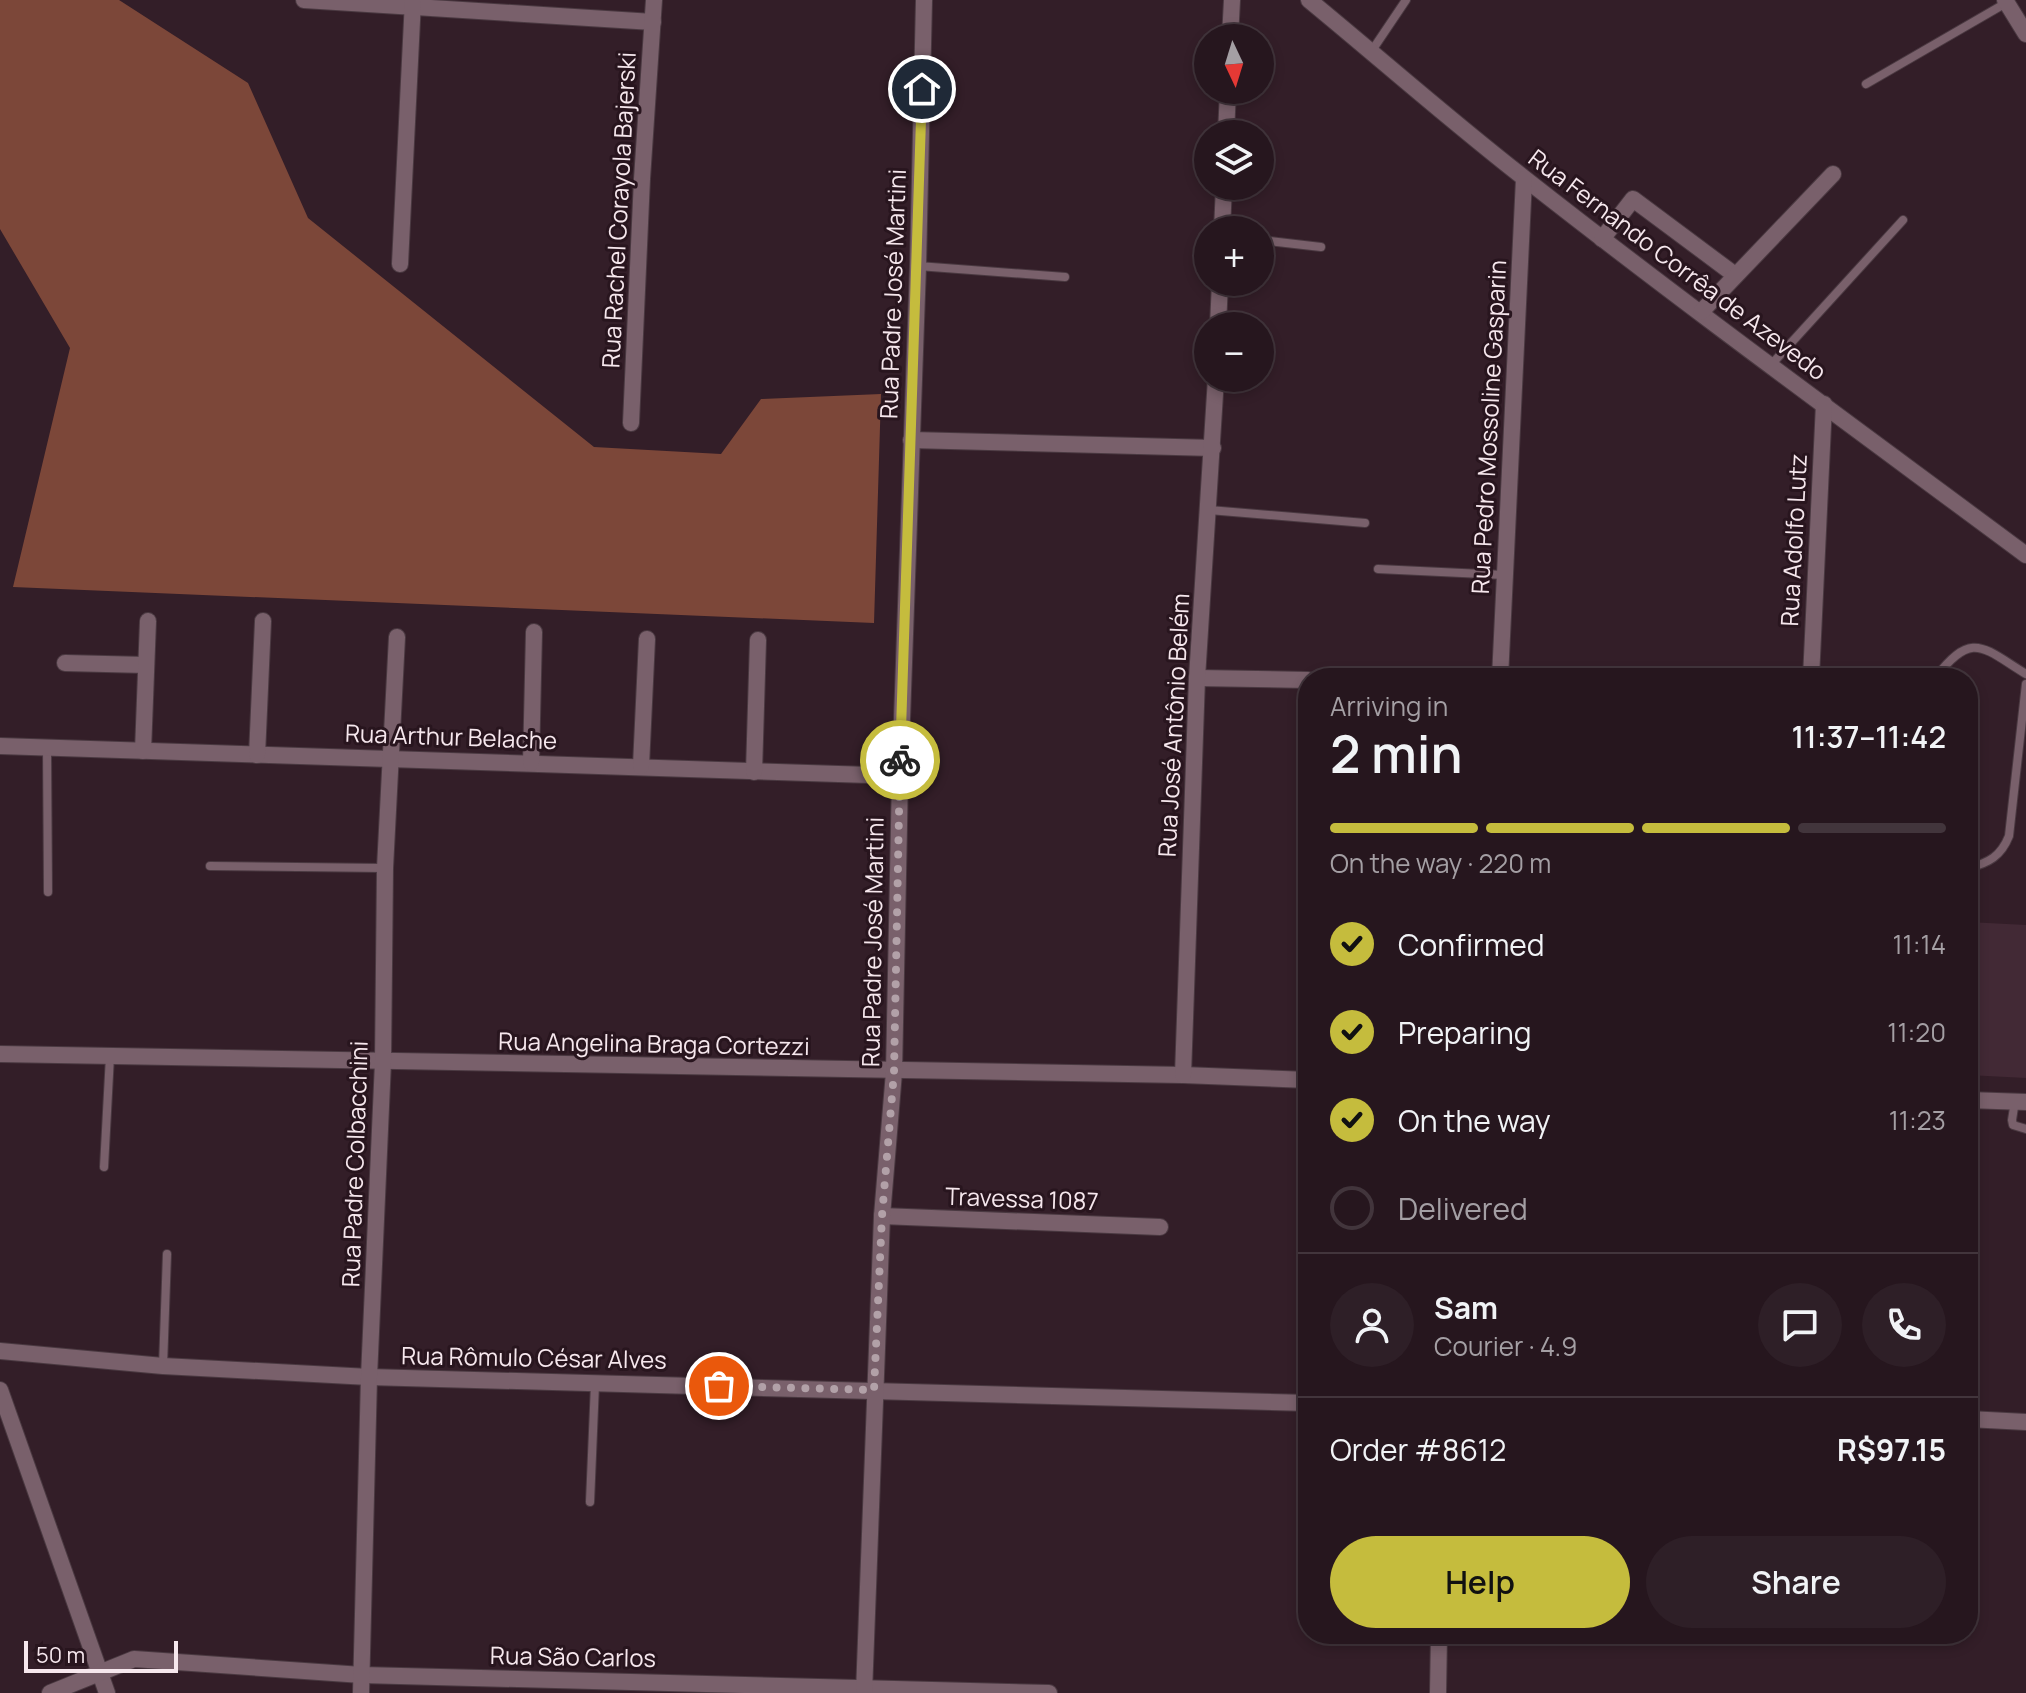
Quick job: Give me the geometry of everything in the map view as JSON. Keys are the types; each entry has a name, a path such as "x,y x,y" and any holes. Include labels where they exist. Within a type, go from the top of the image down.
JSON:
{"street":[{"path":"304,0 412,3 653,22"},
{"name":"Rua Rachel Corayola Bajerski","path":"631,423 654,0"},
{"name":"Rua Padre José Martini","path":"864,1690 882,1216 894,1072 924,0"},
{"path":"1231,24 1232,0"},
{"name":"Rua Fernando Corrêa de Azevedo","path":"1309,0 1524,179 1769,366 2026,555"},
{"path":"2006,2 2026,34"},
{"path":"400,264 412,3"},
{"path":"1701,312 1833,174"},
{"name":"Rua Pedro Mossoline Gasparin","path":"1500,668 1524,179"},
{"path":"1602,239 1633,199 1735,275"},
{"name":"Rua José Antônio Belém","path":"1183,1075 1197,678 1215,392"},
{"name":"Rua Adolfo Lutz","path":"1811,668 1824,404"},
{"path":"911,440 1213,448"},
{"path":"143,751 148,621"},
{"path":"257,755 263,621"},
{"path":"531,763 534,632"},
{"name":"Rua Padre Colbacchini","path":"361,1693 369,1377 383,1062 385,868 397,637"},
{"path":"641,766 647,639"},
{"path":"754,772 758,640"},
{"path":"65,663 146,665"},
{"path":"1197,678 1298,680"},
{"name":"Rua Arthur Belache","path":"0,746 900,776"},
{"name":"Rua Angelina Braga Cortezzi","path":"0,1054 1298,1080"},
{"path":"1978,1100 2020,1102"},
{"name":"Travessa 1087","path":"882,1216 1160,1227"},
{"name":"Rua Rômulo César Alves","path":"0,1351 163,1366 369,1377 1298,1403"},
{"path":"0,1390 107,1693"},
{"path":"1978,1420 2026,1422"},
{"path":"1438,1693 1439,1644"},
{"name":"Rua São Carlos","path":"50,1693 134,1659 362,1675 1049,1693"}],"lane":[{"path":"1371,52 1406,0"},
{"path":"1866,84 2006,2"},
{"path":"1769,366 1903,220"},
{"path":"1274,242 1321,247"},
{"path":"918,266 1065,277"},
{"path":"1209,510 1365,523"},
{"path":"1378,569 1505,575"},
{"path":"1942,668 1967,647 1975,646 2026,674"},
{"path":"1978,866 2002,852 2009,836 2026,684"},
{"path":"47,747 48,892"},
{"path":"210,866 385,868"},
{"path":"104,1167 110,1056"},
{"path":"2020,1102 2012,1120 2013,1125 2026,1129"},
{"path":"163,1366 167,1254"},
{"path":"590,1502 595,1383"}],"shaded area":[{"path":"0,0 119,0 248,83 308,218 594,447 721,454 761,399 881,394 874,623 13,587 70,348 0,229"},
{"path":"1978,923 2026,925 2026,1078 1978,1076"}],"way so far":[{"path":"719,1386 874,1390 882,1216 894,1072 900,760"}],"route":[{"path":"900,760 922,89"}]}
